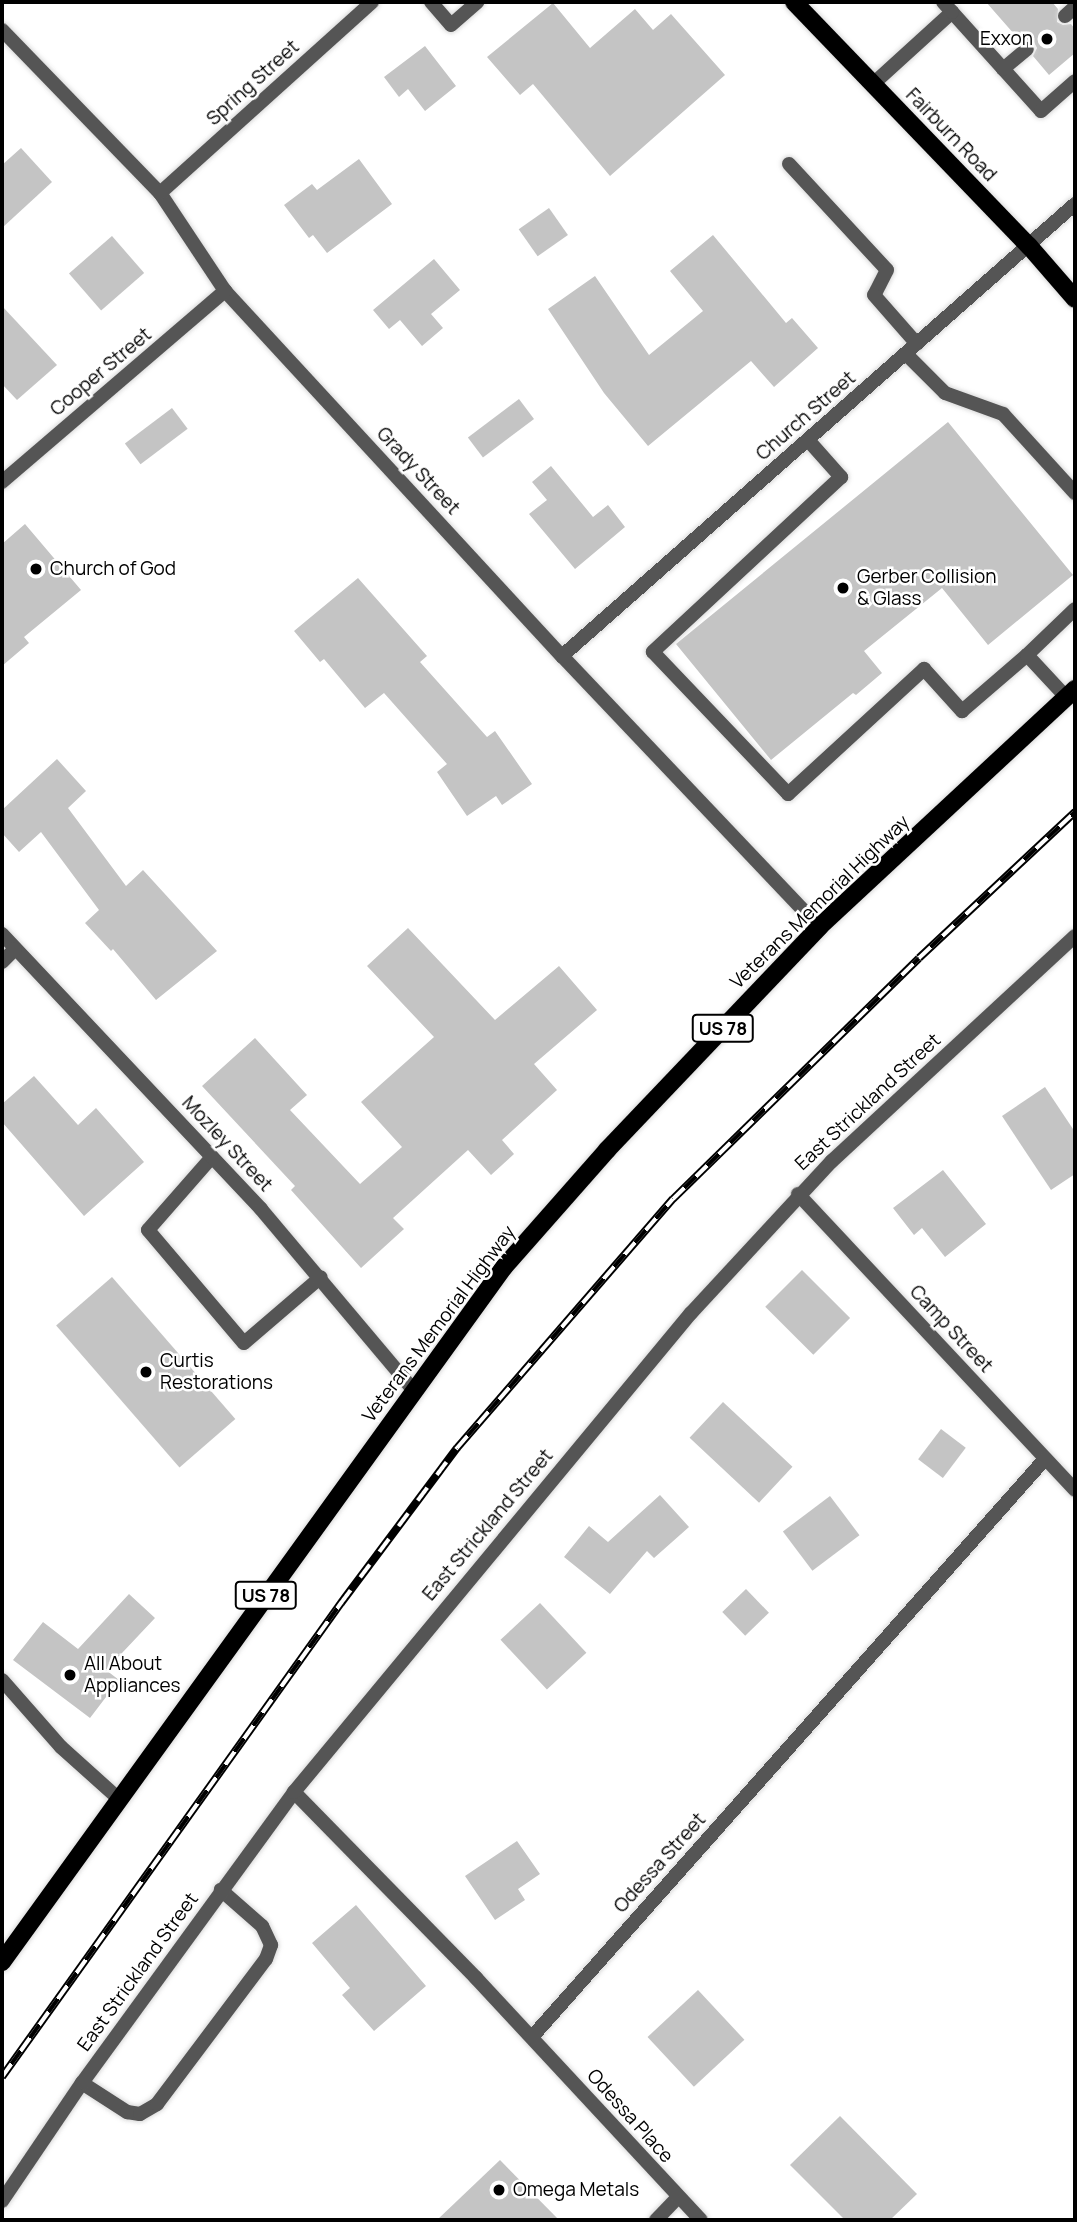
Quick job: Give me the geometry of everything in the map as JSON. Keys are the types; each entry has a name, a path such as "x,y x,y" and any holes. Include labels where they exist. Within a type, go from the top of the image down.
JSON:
{"main road":[{"name":"Fairburn Road","path":"794,2 1029,246 1075,299"},
{"name":"Veterans Memorial Highway","path":"2,1962 504,1267 607,1150 819,927 1070,693"}],"street":[{"name":"Spring Street","path":"160,193 372,2"},
{"path":"430,2 451,25 477,2"},
{"path":"873,84 948,7 1041,111 1075,81"},
{"name":"Grady Street","path":"2,30 160,193 225,291 562,656 819,927"},
{"path":"1003,69 1027,49"},
{"path":"789,164 887,270 874,295 945,393 1003,414 1075,493"},
{"name":"Church Street","path":"562,656 1075,204"},
{"name":"Cooper Street","path":"2,482 225,291"},
{"path":"808,440 841,477 653,652 788,794 925,669 962,711 1075,609"},
{"path":"1027,655 1070,693"},
{"name":"Mozley Street","path":"2,934 321,1277 414,1391"},
{"name":"East Strickland Street","path":"2,2200 82,2083 294,1792 657,1353 798,1194 1075,936"},
{"path":"2,962 15,949"},
{"path":"212,1157 148,1230 244,1343 321,1277"},
{"name":"Camp Street","path":"798,1194 1075,1490"},
{"name":"Odessa Street","path":"532,2037 1045,1458"},
{"path":"2,1680 61,1747 119,1799"},
{"path":"294,1792 532,2037"},
{"path":"82,2083 127,2112 141,2114 157,2104 266,1959 271,1945 262,1926 221,1890"},
{"name":"Odessa Place","path":"532,2037 701,2220"},
{"path":"656,2220 678,2197"}],"building":[{"name":"Exxon","path":"986,2 1052,2 1058,9 1057,22 1063,25 1071,24 1075,29 1075,53 1049,75 1033,56 1037,48 1034,42 1026,39 1021,42"},
{"path":"553,3 590,48 635,9 653,30 671,14 725,75 610,176 533,84 520,95 487,57"},
{"path":"425,46 456,86 425,111 408,89 399,97 384,77"},
{"path":"21,148 52,182 2,228 2,165"},
{"path":"359,159 392,204 327,253 313,235 309,238 284,205 312,184 317,190"},
{"path":"549,208 568,235 538,256 519,229"},
{"path":"713,235 786,323 792,318 818,348 774,387 751,361 648,446 604,393 548,309 595,276 649,355 703,311 670,271"},
{"path":"112,236 144,273 101,310 69,273"},
{"path":"434,259 460,290 431,314 443,328 422,346 400,320 389,329 373,310"},
{"path":"2,306 57,365 17,400 2,384"},
{"path":"519,399 534,419 483,457 468,438"},
{"path":"172,408 188,429 141,464 125,444"},
{"name":"Gerber Collision & Glass","path":"948,422 1073,575 988,645 942,588 864,651 882,673 856,695 853,693 771,760 676,644"},
{"path":"551,466 593,517 608,505 625,527 575,569 529,514 547,500 532,482"},
{"name":"Church of God","path":"25,524 81,590 24,637 29,643 2,666 2,544"},
{"path":"358,578 427,656 420,662 487,737 495,731 532,784 502,805 496,796 467,816 437,772 447,764 384,693 365,708 324,659 320,662 294,631"},
{"path":"57,759 86,791 68,808 126,886 143,870 217,951 156,1000 113,949 111,951 85,923 99,910 41,832 19,852 2,833 2,810"},
{"path":"408,928 495,1020 559,966 597,1010 534,1064 557,1090 502,1140 514,1154 491,1175 468,1150 393,1218 404,1229 361,1268 291,1190 295,1186 202,1086 255,1038 307,1095 290,1110 360,1184 402,1147 361,1102 434,1037 367,966"},
{"path":"34,1076 78,1125 96,1108 144,1162 84,1216 2,1122 2,1104"},
{"path":"1045,1087 1075,1132 1075,1174 1051,1190 1002,1116"},
{"path":"943,1170 986,1224 945,1257 922,1228 914,1235 893,1208"},
{"path":"802,1270 850,1318 813,1355 765,1307"},
{"name":"Curtis Restorations","path":"112,1277 235,1419 179,1467 56,1326"},
{"path":"723,1402 792,1467 759,1503 690,1438"},
{"path":"941,1429 966,1448 943,1478 918,1459"},
{"path":"660,1495 689,1527 654,1558 647,1551 610,1594 564,1557 589,1526 608,1542"},
{"path":"830,1496 859,1535 812,1571 783,1532"},
{"path":"746,1589 769,1613 745,1636 722,1612"},
{"path":"129,1594 155,1618 106,1670 119,1680 90,1718 13,1660 43,1622 78,1649"},
{"path":"540,1603 586,1653 547,1690 501,1640"},
{"path":"517,1841 540,1874 518,1889 525,1900 495,1920 465,1876"},
{"path":"356,1905 426,1986 374,2031 342,1995 350,1988 312,1943"},
{"path":"698,1990 744,2040 694,2087 648,2037"},
{"path":"840,2116 917,2194 890,2220 845,2220 790,2165"},
{"name":"Omega Metals","path":"500,2160 559,2220 437,2220"}],"railway":[{"path":"2,2077 341,1603 457,1448 673,1199 919,958 1075,812"}],"place":[{"name":"Exxon","path":"1047,39"},
{"name":"Church of God","path":"36,569"},
{"name":"Gerber Collision & Glass","path":"843,588"},
{"name":"Curtis Restorations","path":"146,1372"},
{"name":"All About Appliances","path":"70,1675"},
{"name":"Omega Metals","path":"499,2190"}]}
